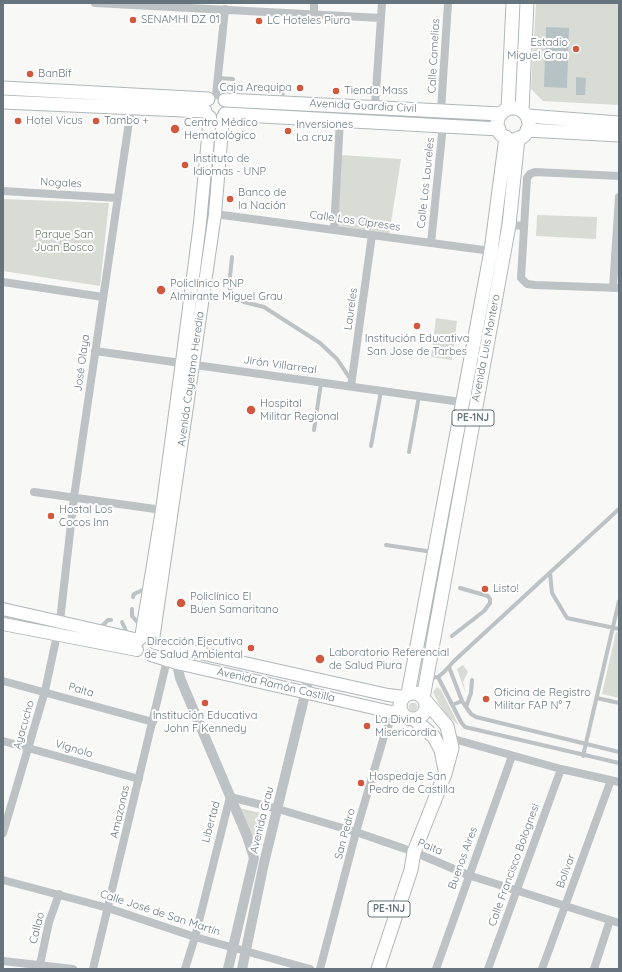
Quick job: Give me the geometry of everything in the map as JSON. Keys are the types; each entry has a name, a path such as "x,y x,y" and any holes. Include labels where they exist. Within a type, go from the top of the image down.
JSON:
{"main road":[{"path":"513,3 504,111 513,108 524,113 619,123"},
{"path":"524,113 527,3"},
{"name":"Avenida Guardia Civil","path":"3,88 55,91 216,108 283,117 443,125 512,134 619,135"},
{"path":"54,104 55,91"},
{"name":"Avenida Guardia Civil","path":"3,102 131,108 216,108 283,97 375,106 442,110 504,111"},
{"path":"283,97 283,117"},
{"name":"Avenida Cayetano Heredia","path":"142,639 162,510 215,214 216,108"},
{"name":"Avenida Cayetano Heredia","path":"142,639 188,363 200,223 216,108"},
{"name":"PE-1NJ","path":"504,111 498,124 512,134 529,126 524,113"},
{"name":"Avenida Luis Montero","path":"406,696 416,650 512,134"},
{"name":"Avenida Luis Montero","path":"423,698 432,678 430,652 509,225 512,134"},
{"path":"426,596 440,598"},
{"name":"Avenida Ramón Castilla","path":"3,609 142,639 309,678 388,695 406,696"},
{"name":"Avenida Ramón Castilla","path":"3,624 56,634 142,639"},
{"name":"Avenida Ramón Castilla","path":"142,639 143,655 151,655 391,712 402,712"},
{"path":"416,650 430,652"},
{"path":"406,696 417,694 423,698"},
{"name":"PE-1NJ","path":"402,712 400,703 406,696"},
{"name":"PE-1NJ","path":"414,719 421,716 425,710 423,698"},
{"name":"PE-1NJ","path":"378,969 411,870 414,852 445,774 452,748 446,726 423,698"},
{"path":"402,712 407,717 414,719 434,737 441,750 445,774"},
{"name":"PE-1NJ","path":"369,969 404,864 414,852"}],"street":[{"path":"95,3 381,18"},
{"path":"314,3 314,14"},
{"path":"375,106 382,3"},
{"name":"Calle Camelias","path":"442,110 448,3"},
{"name":"Avenida Cayetano Heredia","path":"216,108 225,9"},
{"name":"José Olaya","path":"60,621 74,498 131,108"},
{"path":"334,230 340,119"},
{"name":"Calle Los Laureles","path":"431,243 443,125"},
{"path":"619,176 535,172 530,174 527,178 521,278 527,284 616,288 619,196"},
{"name":"Nogales","path":"3,191 117,198"},
{"name":"Calle Los Cipreses","path":"215,214 491,251"},
{"path":"496,224 524,226"},
{"name":"Laureles","path":"351,384 372,235"},
{"path":"3,282 103,297"},
{"name":"Jirón Villarreal","path":"95,351 321,382 351,384 462,402"},
{"path":"34,492 162,510"},
{"name":"Ayacucho","path":"3,833 45,691 60,621"},
{"name":"Amazonas","path":"93,969 153,722 172,661"},
{"name":"Libertad","path":"172,661 230,797 195,937 184,969"},
{"name":"Avenida Grau","path":"242,969 264,863 309,678"},
{"name":"Paita","path":"3,681 45,691 153,722"},
{"name":"San Pedro","path":"320,969 356,832 388,725 392,718 402,712"},
{"path":"450,738 561,769 615,781"},
{"name":"Vignolo","path":"3,741 139,779"},
{"name":"Buenos Aires","path":"436,969 468,875 512,756"},
{"name":"Calle Francisco Bolognesi","path":"488,969 561,769"},
{"name":"Bolívar","path":"542,969 615,781"},
{"name":"Paita","path":"230,797 278,809 356,832 414,852 468,875 619,923"},
{"name":"Avenida Grau","path":"228,969 254,858 230,797"},
{"name":"Calle José de San Martín","path":"3,880 108,908 195,937 310,969"},
{"name":"Callao","path":"39,967 49,922 59,894"},
{"path":"594,969 610,920"},
{"path":"3,961 39,967 73,969"}],"lane":[{"path":"218,78 233,79"},
{"path":"232,257 230,289 234,297 244,302 264,307 320,343 337,359 351,384"},
{"path":"314,430 321,382"},
{"path":"371,446 381,390"},
{"path":"409,452 419,396"},
{"path":"619,509 449,667 432,678 452,705 465,727 619,764"},
{"path":"386,546 434,553"},
{"path":"550,573 552,593 567,618 619,629"},
{"path":"133,597 134,594 149,588"},
{"path":"452,636 484,611 490,603 488,596 460,588"},
{"path":"583,756 619,601"},
{"path":"132,609 132,616 142,639"},
{"path":"132,616 122,622 142,639"},
{"path":"99,630 108,620 111,620"},
{"path":"449,667 462,701 476,717 619,752"},
{"path":"466,707 471,693 472,680"},
{"path":"597,698 619,703"},
{"path":"452,705 462,701"}],"green space":[{"name":"Estadio Miguel Grau","path":"536,3 619,3 619,105 543,101 531,89"},
{"path":"341,155 401,159 389,235 337,228"},
{"name":"Parque San Juan Bosco","path":"3,199 109,203 100,286 3,271"},
{"path":"537,215 597,217 596,239 536,236"},
{"path":"436,318 457,321 452,360 431,357"},
{"path":"3,614 48,622 47,626 3,618"},
{"path":"616,632 619,633 619,698 602,694"},
{"path":"463,665 468,672 463,682 466,694 457,669"},
{"path":"437,687 441,690 459,726 445,713 438,702 433,692"},
{"path":"411,703 415,703 417,707 415,711 411,711 409,709 409,705"},
{"path":"239,808 265,814 259,846 254,847"}],"shaded area":[{"path":"546,27 569,28 567,88 544,87"},
{"path":"576,77 586,78 585,95 576,95"}],"place":[{"name":"SENAMHI DZ 01","path":"133,20"},
{"name":"LC Hoteles Piura","path":"259,21"},
{"name":"Estadio Miguel Grau","path":"576,49"},
{"name":"BanBif","path":"30,74"},
{"name":"Caja Arequipa","path":"300,88"},
{"name":"Tienda Mass","path":"336,91"},
{"name":"Hotel Vicus","path":"18,121"},
{"name":"Tambo +","path":"96,121"},
{"name":"Centro Médico Hematológico","path":"175,129"},
{"name":"Inversiones La cruz","path":"288,131"},
{"name":"Instituto de Idiomas - UNP","path":"185,165"},
{"name":"Banco de la Nación","path":"230,199"},
{"name":"Policlínico PNP Almirante Miguel Grau","path":"161,290"},
{"name":"Institución Educativa San Jose de Tarbes","path":"417,326"},
{"name":"Hospital Militar Regional","path":"251,410"},
{"name":"Hostal Los Cocos Inn","path":"51,516"},
{"name":"Listo!","path":"485,589"},
{"name":"Policlínico El Buen Samaritano","path":"181,603"},
{"name":"Dirección Ejecutiva de Salud Ambiental","path":"251,648"},
{"name":"Laboratorio Referencial de Salud Piura","path":"320,659"},
{"name":"Oficina de Registro Militar FAP N° 7","path":"486,699"},
{"name":"Institución Educativa John F Kennedy","path":"205,703"},
{"name":"La Divina Misericordia","path":"367,726"},
{"name":"Hospedaje San Pedro de Castilla","path":"361,783"}]}
